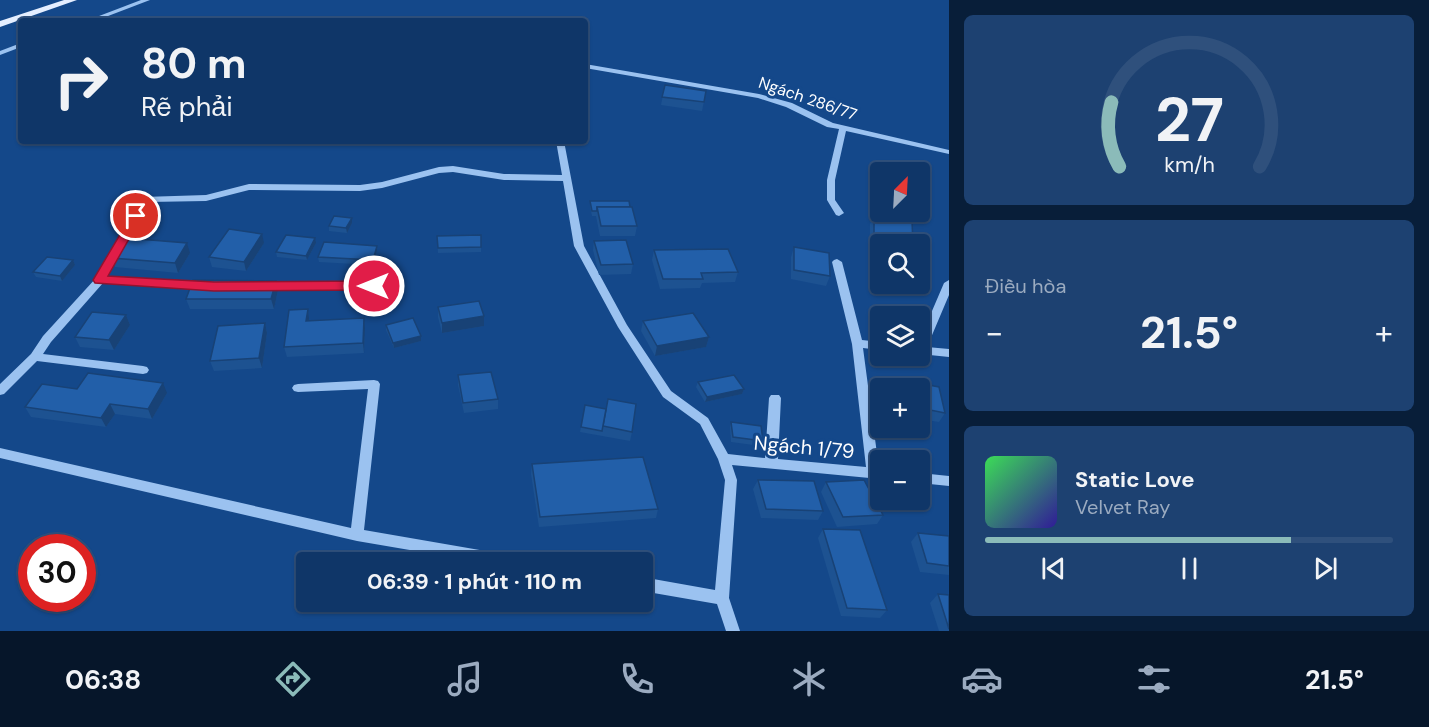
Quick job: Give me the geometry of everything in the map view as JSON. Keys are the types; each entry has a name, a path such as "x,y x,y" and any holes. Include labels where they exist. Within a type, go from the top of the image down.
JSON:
{"main road":[{"path":"34,18 75,0"},
{"path":"19,18 75,0"},
{"path":"0,24 18,18"},
{"path":"0,33 18,25"}],"street":[{"path":"97,18 147,0"},
{"path":"0,53 18,46"},
{"name":"Ngách 286/77","path":"588,67 759,96 789,105 822,122 949,152"},
{"path":"839,213 831,200 831,180 843,128"},
{"path":"561,144 579,246 601,289 667,394 704,421 724,459 731,480 722,598 733,631"},
{"path":"0,391 35,357 100,280 146,199 206,198 249,187 360,188 446,169 504,177 567,178"},
{"path":"837,262 857,344 873,450"},
{"path":"100,280 214,287"},
{"path":"930,327 949,283"},
{"path":"248,286 374,286"},
{"path":"857,344 870,345"},
{"path":"930,351 949,353"},
{"path":"35,357 143,370"},
{"path":"298,388 374,384 357,536"},
{"path":"771,464 775,398"},
{"path":"0,453 357,536 454,552"},
{"name":"Ngách 1/79","path":"724,459 870,473"},
{"path":"930,479 949,481"},
{"path":"653,586 722,598"}],"building":[{"path":"665,85 706,91 704,102 662,97"},
{"path":"590,201 629,201 630,207 597,207 597,211 592,211"},
{"path":"597,207 632,207 637,226 601,226"},
{"path":"334,216 352,218 346,228 329,226"},
{"path":"874,222 912,222 913,234 874,234"},
{"path":"229,229 262,234 244,262 209,257"},
{"path":"286,235 315,238 306,256 276,252"},
{"path":"481,235 481,247 438,248 437,236"},
{"path":"126,238 187,243 175,263 112,258"},
{"path":"626,240 633,264 601,265 594,241"},
{"path":"324,242 377,246 373,260 318,257"},
{"path":"794,247 829,253 830,276 794,270"},
{"path":"728,249 738,272 701,273 703,279 663,279 654,250"},
{"path":"47,257 73,260 60,276 33,272"},
{"path":"193,280 276,281 271,299 186,299"},
{"path":"479,301 484,316 442,323 438,307"},
{"path":"308,309 306,321 364,318 363,343 284,347 289,310"},
{"path":"92,312 126,315 109,340 75,337"},
{"path":"693,313 709,337 657,346 643,321"},
{"path":"413,318 421,336 393,343 386,325"},
{"path":"265,323 259,358 210,361 218,326"},
{"path":"491,372 498,399 463,403 458,375"},
{"path":"88,373 163,383 148,409 110,404 101,418 25,407 42,384 77,389"},
{"path":"734,375 744,389 707,397 698,382"},
{"path":"930,385 939,387 945,413 930,410"},
{"path":"608,399 636,404 632,432 603,426"},
{"path":"585,405 606,409 602,431 581,427"},
{"path":"731,422 761,426 763,441 733,437"},
{"path":"643,457 658,509 540,517 532,464"},
{"path":"758,480 814,481 823,511 766,509"},
{"path":"864,480 870,491 870,510 880,510 883,515 843,517 826,482"},
{"path":"823,529 860,530 887,610 847,608"},
{"path":"918,533 949,536 949,566 927,563"},
{"path":"938,594 949,595 949,629"}],"route":[{"path":"136,216 100,280 214,287 374,286"}]}
